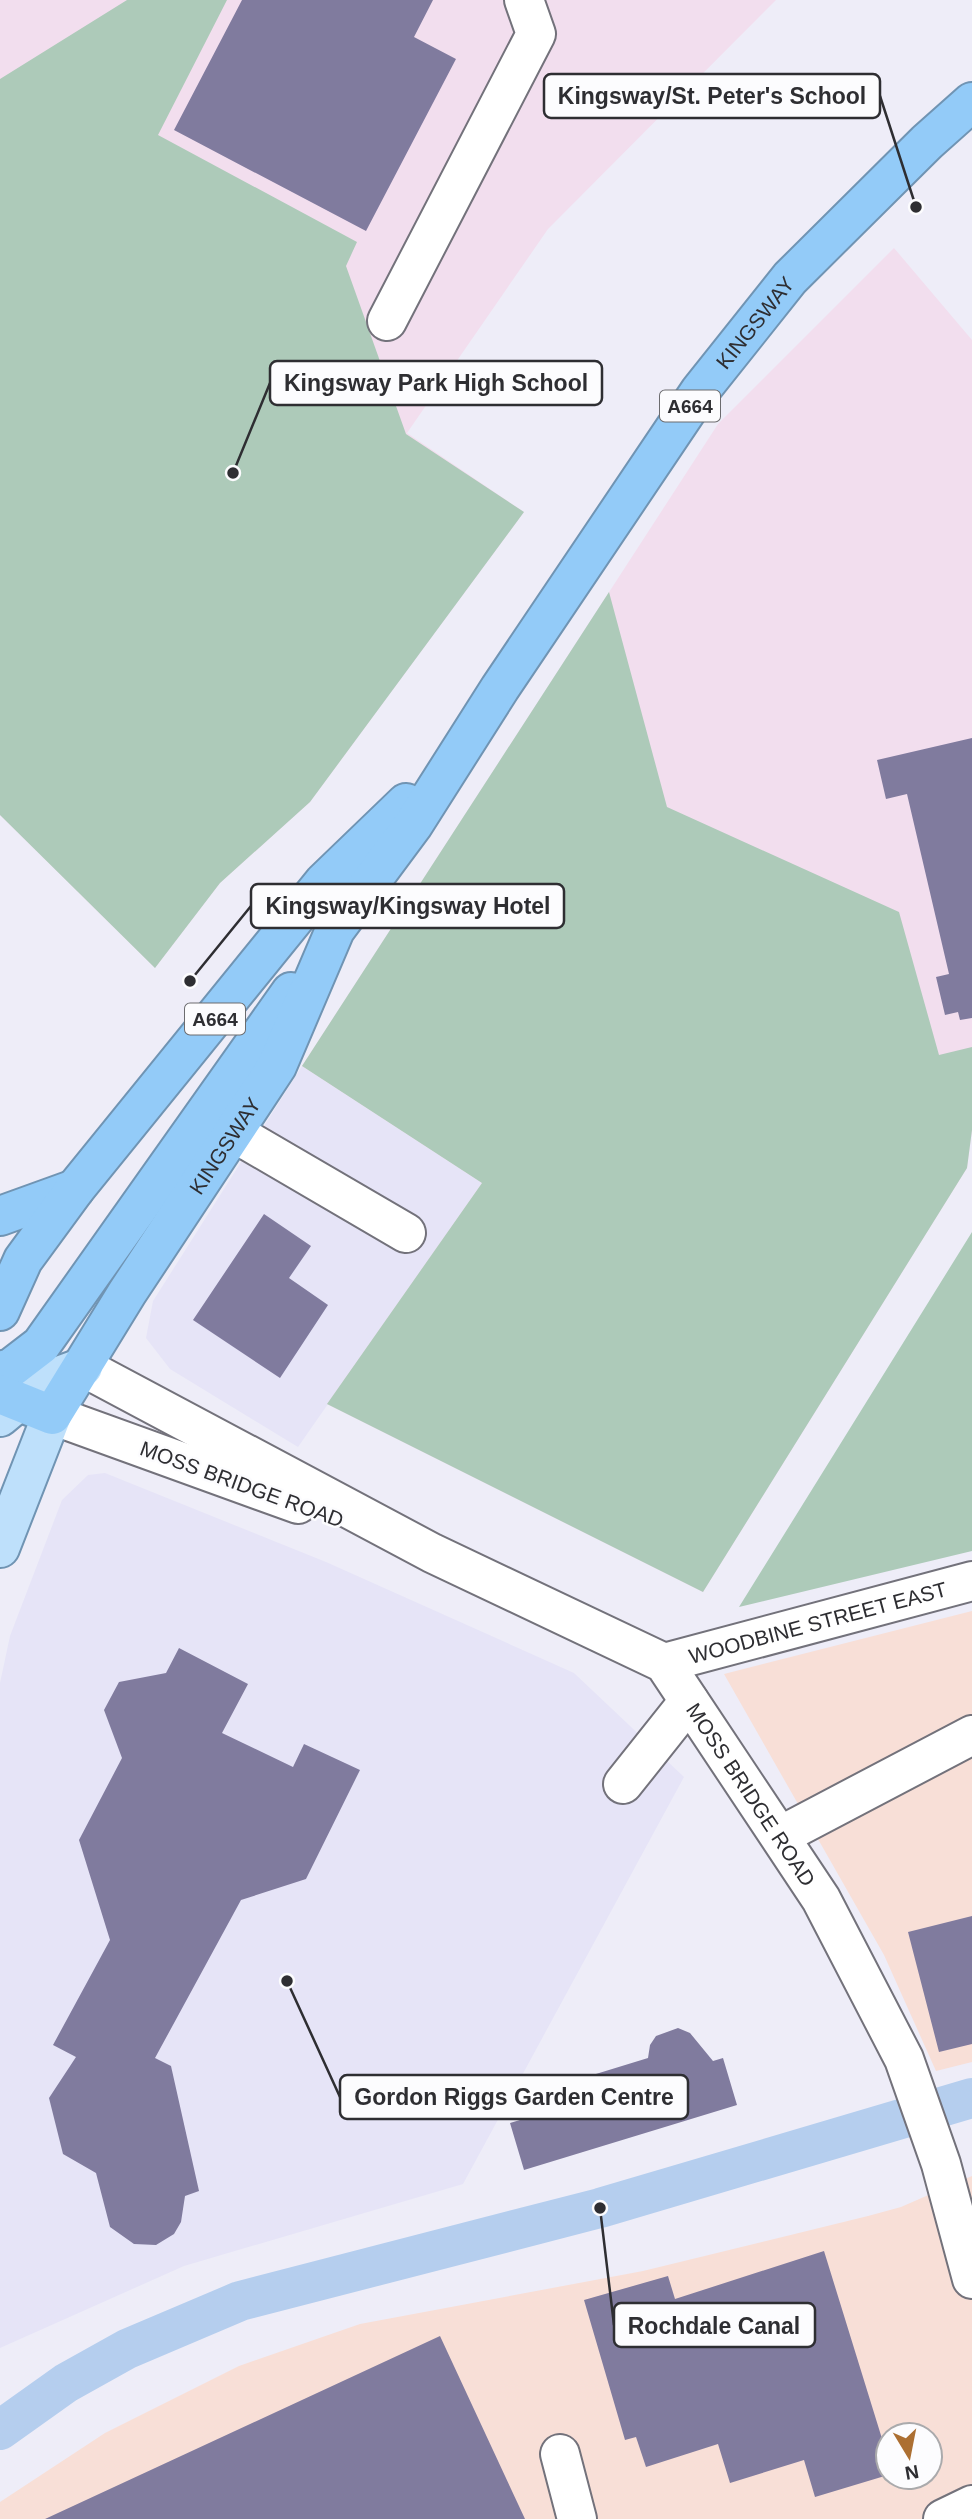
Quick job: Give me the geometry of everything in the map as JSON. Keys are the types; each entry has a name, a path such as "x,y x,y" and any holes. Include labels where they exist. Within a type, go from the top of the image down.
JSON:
{"highway":[{"name":"KINGSWAY","path":"52,1415 127,1293 277,1066 335,930 412,825 542,625 716,371 790,278 927,142 972,103"},
{"name":"KINGSWAY","path":"0,1311 23,1260 75,1189 324,882 460,751"},
{"name":"A664","path":"4,1396 11,1368 41,1345 335,930"},
{"path":"0,1216 75,1189"},
{"path":"0,1322 83,1367"},
{"path":"4,1396 52,1415"}],"main road":[{"path":"4,1396 83,1367"},
{"name":"KINGSWAY","path":"0,1548 52,1415"}],"street":[{"path":"387,321 536,34 524,0"},
{"path":"233,1132 406,1233"},
{"name":"MOSS BRIDGE ROAD","path":"83,1367 432,1553 664,1662 821,1899 904,2059 941,2164 972,2279"},
{"name":"MOSS BRIDGE ROAD","path":"52,1415 432,1553"},
{"name":"WOODBINE STREET EAST","path":"664,1662 972,1581"},
{"path":"623,1784 689,1700"},
{"path":"779,1836 972,1735"},
{"path":"560,2454 577,2519"},
{"path":"943,2519 972,2505"}],"shaded area":[{"path":"0,0 776,0 548,229 407,433 524,512 310,802 220,883 155,968 0,815"},
{"path":"894,248 972,340 972,1130 967,1168 703,1592 327,1404 482,1183 302,1066 718,424"},
{"path":"302,1066 482,1183 298,1447 170,1369 146,1338 153,1301"},
{"path":"105,1473 326,1562 574,1673 684,1777 463,2184 184,2266 0,2348 0,1683 10,1636 62,1500 88,1475"},
{"path":"972,1611 972,2062 936,2071 884,1955 724,1674"},
{"path":"972,2176 972,2519 0,2519 0,2502 105,2433 239,2366 360,2324 643,2271 901,2207"}],"green space":[{"path":"127,0 227,0 158,135 357,242 346,266 406,434 524,512 310,802 220,883 155,968 0,815 0,79"},
{"path":"609,592 667,807 899,912 939,1055 972,1047 972,1130 967,1168 703,1592 327,1404 482,1183 302,1066"},
{"path":"972,1232 972,1551 739,1607"}],"building":[{"path":"242,0 433,0 414,37 456,59 366,231 174,130"},
{"path":"972,738 972,1018 960,1020 958,1012 945,1015 936,977 949,974 907,794 886,799 877,760"},
{"path":"264,1214 311,1246 289,1278 328,1305 280,1378 193,1320"},
{"path":"179,1648 248,1684 222,1733 293,1767 304,1744 360,1770 306,1879 241,1900 155,2058 171,2066 199,2191 185,2196 181,2222 174,2234 156,2245 134,2244 110,2227 96,2173 63,2154 49,2098 76,2057 53,2045 110,1940 79,1840 122,1758 104,1710 119,1682 166,1673"},
{"path":"972,1916 972,2044 939,2052 908,1932"},
{"path":"678,2028 690,2033 713,2061 723,2058 737,2105 524,2170 510,2123 553,2110 547,2089 648,2058 650,2045 656,2036"},
{"path":"824,2251 877,2421 874,2421 874,2479 815,2497 804,2460 730,2483 718,2444 646,2467 636,2437 625,2440 584,2300 668,2276 675,2299"},
{"path":"440,2336 525,2519 45,2519"}],"waterway":[{"path":"0,2430 66,2383 127,2349 240,2301 600,2208 972,2098"}],"place":[{"name":"Kingsway/St. Peter's School","path":"916,207"},
{"name":"Kingsway Park High School","path":"233,473"},
{"name":"Kingsway/Kingsway Hotel","path":"190,981"},
{"name":"Gordon Riggs Garden Centre","path":"287,1981"},
{"name":"Rochdale Canal","path":"600,2208"}]}
